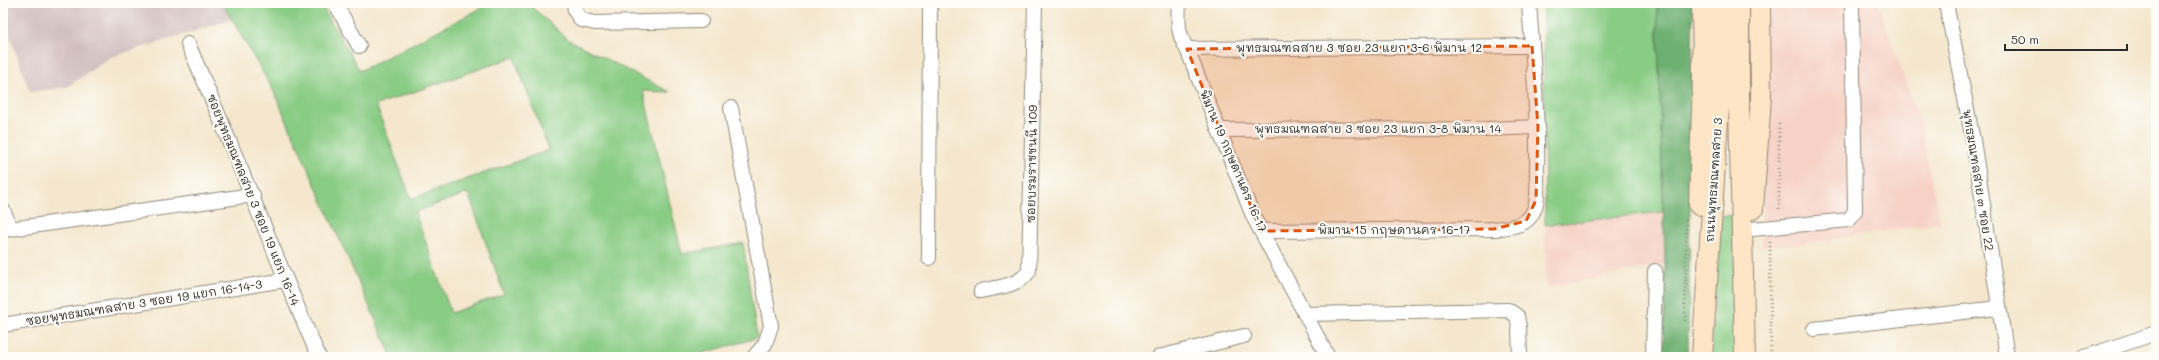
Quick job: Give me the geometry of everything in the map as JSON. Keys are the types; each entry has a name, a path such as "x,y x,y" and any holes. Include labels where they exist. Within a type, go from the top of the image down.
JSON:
{"main road":[{"path":"1702,3 1703,73 1699,203 1704,313"},
{"name":"ถนนพุทธมณฑลสาย 3","path":"1702,357 1719,107 1719,3"},
{"name":"ถนนพุทธมณฑลสาย 3","path":"1739,3 1739,106 1746,357"},
{"path":"1745,314 1761,228 1760,3"}],"street":[{"path":"335,3 359,46"},
{"path":"574,3 575,11 581,20 595,23 701,21"},
{"path":"929,258 930,3"},
{"name":"ซอยบรมราชชนนี 109","path":"981,291 1015,283 1026,276 1029,271 1035,3"},
{"name":"พิมาน 19 กฤษดานคร 16-17","path":"1178,3 1178,28 1180,38 1187,49 1261,231 1328,357"},
{"path":"1529,3 1538,127"},
{"path":"1761,228 1849,220 1855,211 1852,3"},
{"name":"พุทธมณฑลสาย ๓ ซอย 22","path":"1946,3 1973,140 1998,308 2007,357"},
{"name":"ซอยพุทธมณฑลสาย 3 ซอย 19 แยก 16-14","path":"188,44 253,195 285,280 319,357"},
{"name":"พุทธมณฑลสาย 3 ซอย 23 แยก 3-6 พิมาน 12","path":"1187,49 1532,46"},
{"path":"731,108 771,326 765,344 754,357"},
{"name":"พุทธมณฑลสาย 3 ซอย 23 แยก 3-8 พิมาน 14","path":"1219,130 1478,129 1538,127"},
{"name":"พิมาน 15 กฤษดานคร 16-17","path":"1261,231 1494,229 1515,226 1526,221 1533,213 1536,200 1538,127"},
{"path":"3,210 7,229 253,195"},
{"path":"1653,357 1655,271"},
{"name":"ซอยพุทธมณฑลสาย 3 ซอย 19 แยก 16-14-3","path":"3,325 285,280"},
{"path":"1814,329 1998,308"},
{"path":"1305,314 1508,310 1517,316 1520,357"},
{"path":"2084,357 2156,333"},
{"path":"1159,357 1244,336"}],"path":[{"path":"1761,228 1771,357"}],"highlighted area":[{"path":"1532,46 1538,127 1536,200 1526,221 1494,229 1261,231 1187,49"}],"shaded area":[{"path":"3,3 222,3 231,20 111,57 67,87 30,92 3,17"},
{"path":"1764,3 1878,3 1920,123 1940,223 1800,244 1762,247"},
{"path":"1663,212 1665,264 1546,288 1545,225"}],"green space":[{"path":"222,3 320,3 360,71 491,3 527,3 569,40 670,92 643,91 682,254 743,243 757,338 689,357 392,357 273,90","holes":["514,57 549,150 411,199 376,105","468,193 504,294 451,313 415,212"]},
{"path":"1543,3 1657,3 1663,212 1545,225"},
{"path":"1657,3 1693,3 1688,357 1663,357 1665,264"},
{"path":"1734,215 1735,357 1711,357 1718,216"}]}
